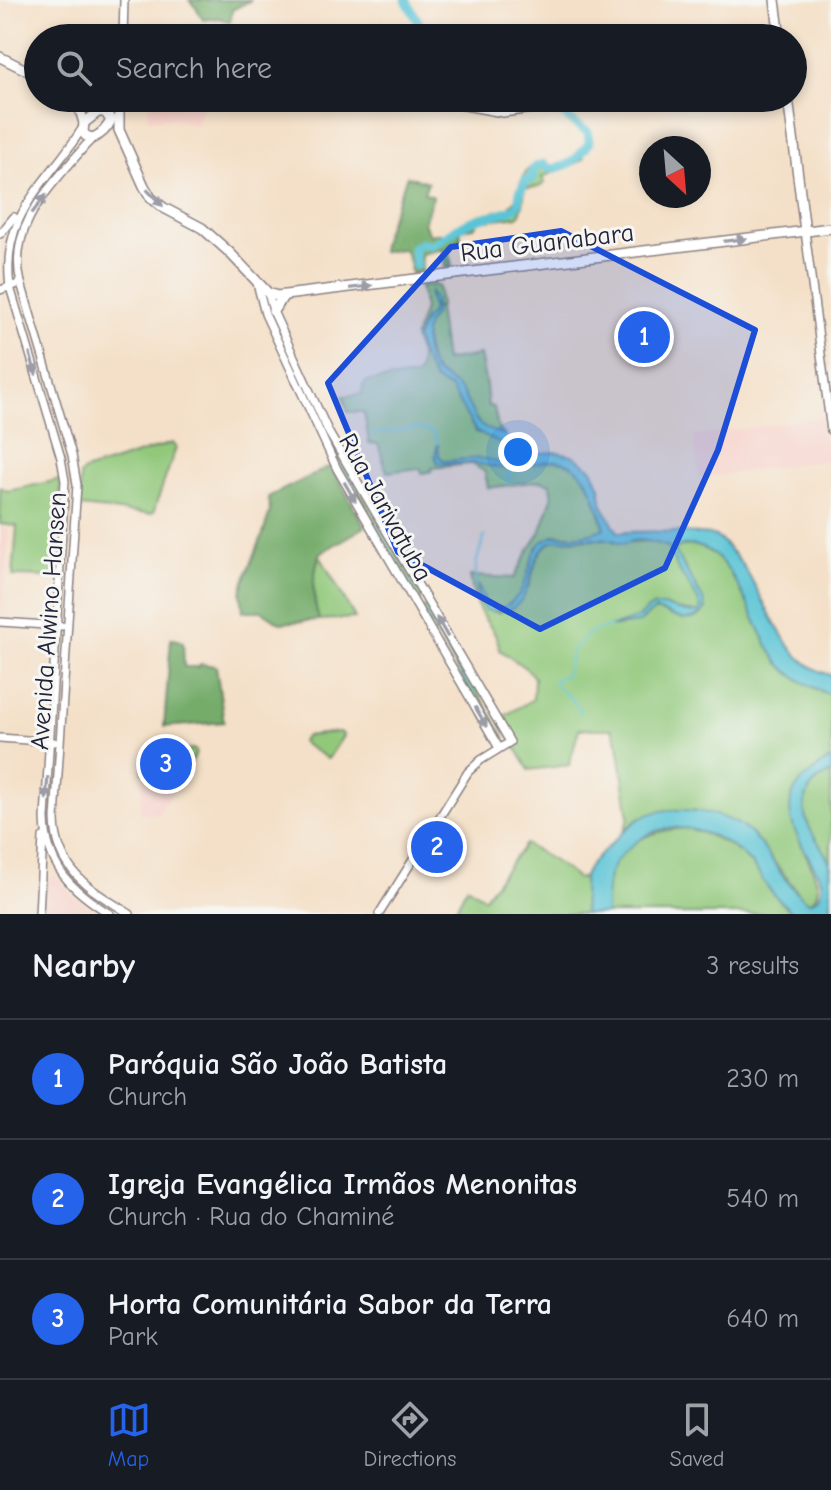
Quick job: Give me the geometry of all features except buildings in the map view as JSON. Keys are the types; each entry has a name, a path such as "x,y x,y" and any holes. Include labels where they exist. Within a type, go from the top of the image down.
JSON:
{"main road":[{"path":"775,0 778,24"},
{"path":"0,57 24,69"},
{"path":"81,112 83,132 93,138 112,120 115,112"},
{"path":"84,125 98,112 112,120"},
{"path":"101,112 112,120"},
{"path":"790,112 805,231"},
{"name":"Rua Jarivatuba","path":"112,120 151,198 202,228 268,293"},
{"name":"Rua Guanabara","path":"268,293 283,297 831,228"},
{"path":"273,311 283,297"}],"street":[{"path":"123,24 124,0"},
{"name":"Avenida Alwino Hansen","path":"84,125 21,209 7,246 6,263 10,287 61,458 65,481 46,837 55,862 73,889 106,913"},
{"name":"Avenida Alwino Hansen","path":"93,138 28,219 21,236 18,270 76,477 55,819 58,842 77,878 130,914"},
{"path":"0,234 21,209"},
{"path":"805,231 831,431"},
{"name":"Rua Jarivatuba","path":"256,278 265,314 337,469 499,748 510,742 329,433 273,311 268,293"},
{"path":"0,290 21,283"},
{"path":"0,622 68,626"},
{"path":"0,738 60,742"},
{"path":"379,914 463,779 473,766 499,748"},
{"path":"39,914 45,818"},
{"path":"42,857 55,862"},
{"path":"106,913 111,902"}],"highlighted area":[{"path":"561,231 755,330 718,450 665,568 540,629 398,552 328,383 451,247"}],"shaded area":[{"path":"148,112 200,112 195,125 174,118 148,118"},
{"path":"822,417 828,460 699,478 693,436"},
{"path":"0,527 9,527 2,618 0,618"},
{"path":"143,772 157,773 176,786 158,814 140,813"},
{"path":"55,877 98,913 43,914 44,881"}],"green space":[{"path":"189,0 251,0 232,10 230,22 219,18 203,20"},
{"path":"578,155 584,158 542,177 545,183 539,187 525,188 519,216 479,221 474,227 460,229 458,225 479,215 508,208 515,201 530,167 541,163 553,167"},
{"path":"407,176 428,182 424,193 433,196 424,223 429,234 445,233 460,226 461,241 449,246 452,268 445,268 443,249 421,254 422,271 411,274 404,249 381,252 384,235"},
{"path":"438,285 445,361 480,355 488,406 494,407 498,429 505,435 477,424 447,379 438,375 431,366 423,332 436,307 429,299 431,313 425,318 416,339 423,358 434,380 451,389 476,432 502,444 513,457 507,464 484,459 444,461 439,456 438,448 435,455 443,464 473,463 508,469 520,462 564,462 582,474 588,483 605,529 586,535 554,535 537,547 527,581 518,596 529,586 541,550 554,540 648,541 669,547 701,607 699,612 694,613 656,606 634,620 616,626 638,623 655,610 688,619 702,614 704,601 675,551 678,547 697,546 713,554 727,568 779,663 804,682 831,695 831,759 800,782 801,842 815,874 818,890 809,902 754,837 735,823 694,810 641,817 624,830 629,817 618,744 612,729 579,729 569,765 529,770 499,719 533,699 534,678 500,650 495,634 477,606 470,576 514,578 540,533 552,498 550,484 541,481 488,488 485,472 472,464 432,468 432,471 422,473 420,468 387,472 378,444 369,443 364,412 348,412 343,396 362,394 363,385 368,381 416,376 420,355 414,338 424,309 420,286","holes":["479,588 486,604 498,609 506,607 499,613 485,610"]},
{"path":"319,419 422,597 420,601 417,601 350,486"},
{"path":"172,443 176,448 153,513 80,507 80,476 84,471"},
{"path":"331,466 365,527 319,554 313,587 319,620 280,623 262,611 243,611 241,593 270,511 268,497"},
{"path":"61,481 55,577 13,576 17,526 0,524 0,487 8,491"},
{"path":"319,554 355,618 319,620 313,587"},
{"path":"425,607 505,738 503,742 499,742 422,610"},
{"path":"171,638 183,642 184,667 199,667 200,664 216,666 224,722 164,727"},
{"path":"339,732 343,736 328,759 302,741 306,736"},
{"path":"193,749 195,756 176,786 157,773 143,772 144,756 151,750 172,752"},
{"path":"831,773 831,865 809,828 804,803 807,792 816,781"},
{"path":"688,828 732,847 795,914 606,914 606,885 619,857 649,835"},
{"path":"525,844 578,879 584,877 584,914 453,914 467,886 484,898"}],"water":[{"path":"430,292 435,301 434,315 425,334 428,359 435,372 461,392 479,423 486,429 505,435 509,444 522,454 558,452 572,455 592,469 600,487 603,507 618,532 678,532 720,539 742,564 773,621 797,655 812,667 831,675 831,695 797,678 779,663 727,568 713,554 697,546 678,547 675,551 704,601 706,609 694,619 681,619 655,610 638,623 610,627 638,617 656,606 690,612 699,612 701,608 675,564 669,547 647,541 625,544 603,538 551,542 536,561 523,598 503,611 485,610 478,598 477,583 486,604 498,609 518,596 534,555 545,540 588,534 605,528 588,483 574,467 564,462 520,463 508,469 473,463 437,462 438,444 439,456 444,461 479,459 510,464 513,457 502,444 476,432 451,389 434,380 416,339 425,318 431,313"},
{"path":"831,759 831,773 812,786 805,812 810,830 830,863 831,914 795,914 771,891 740,853 713,836 683,828 653,832 628,848 610,872 606,914 584,914 584,877 594,861 639,819 673,810 712,814 746,829 798,894 809,902 816,899 821,891 821,880 794,829 791,803 795,790 805,778"}],"waterway":[{"path":"406,0 420,24"},
{"path":"519,203 520,192 526,180 534,176 532,172 535,167 543,164 550,169 568,164 589,143 588,132 561,112"},
{"path":"416,265 413,248 421,243 432,245 466,224 515,208"},
{"path":"372,434 418,428 433,432 438,443"},
{"path":"342,466 415,593"},
{"path":"506,484 508,468"},
{"path":"477,584 476,565 485,536"},
{"path":"425,611 496,732"},
{"path":"581,712 554,684 554,680 566,675 572,650 585,637 611,627"}],"place":[{"name":"Paróquia São João Batista","path":"644,337"},
{"name":"Horta Comunitária Sabor da Terra","path":"166,764"},
{"name":"Igreja Evangélica Irmãos Menonitas","path":"437,847"}]}
